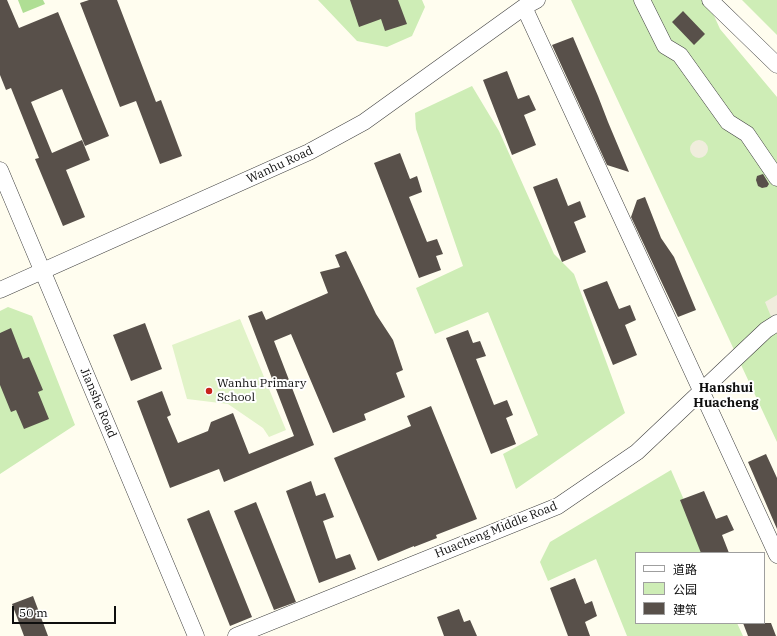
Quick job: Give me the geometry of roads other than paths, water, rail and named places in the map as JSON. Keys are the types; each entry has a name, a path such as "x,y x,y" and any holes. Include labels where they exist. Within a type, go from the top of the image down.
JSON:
{"street":[{"path":"642,0 665,46 680,55 728,122 747,134 777,178"},
{"path":"710,0 777,65"},
{"path":"530,3 701,391 777,555"},
{"name":"Wanhu Road","path":"0,290 309,152 364,122 530,3"},
{"name":"Jianshe Road","path":"0,170 196,636"},
{"name":"Huacheng Middle Road","path":"236,636 558,506 637,452 766,330 777,323"}],"place":[{"name":"Wanhu Primary School","path":"209,391"}],"district":[{"name":"Hanshui Huacheng","path":"726,396"}]}
